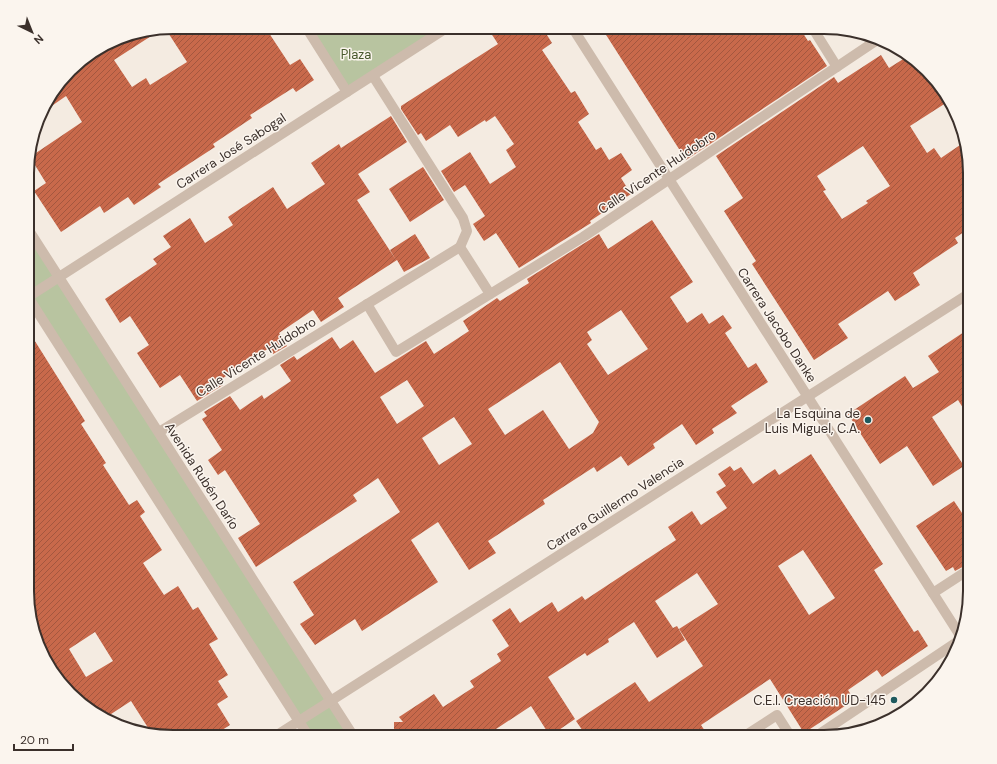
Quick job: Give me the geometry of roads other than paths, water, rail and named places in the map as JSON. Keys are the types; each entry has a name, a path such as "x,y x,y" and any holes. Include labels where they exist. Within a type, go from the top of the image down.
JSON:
{"street":[{"path":"310,34 347,92"},
{"name":"Carrera José Sabogal","path":"34,293 437,34"},
{"name":"Carrera Jacobo Danke","path":"576,34 957,631"},
{"path":"816,34 837,67"},
{"name":"Calle Vicente Huidobro","path":"367,304 396,352 583,237 872,43"},
{"path":"373,76 463,218 467,230 460,248 490,294"},
{"name":"Avenida Rubén Darío","path":"34,238 350,730"},
{"name":"Calle Vicente Huidobro","path":"159,432 460,248"},
{"name":"Carrera Guillermo Valencia","path":"285,730 963,297"},
{"path":"34,306 305,730"},
{"path":"933,593 963,574"},
{"path":"826,730 951,646"},
{"path":"754,730 777,715 787,730"}],"place":[{"name":"La Esquina de Luis Miguel, C.A.","path":"868,420"},
{"name":"C.E.I. Creación UD-145","path":"894,700"}],"park label":[{"name":"Plaza","path":"356,54"}]}
